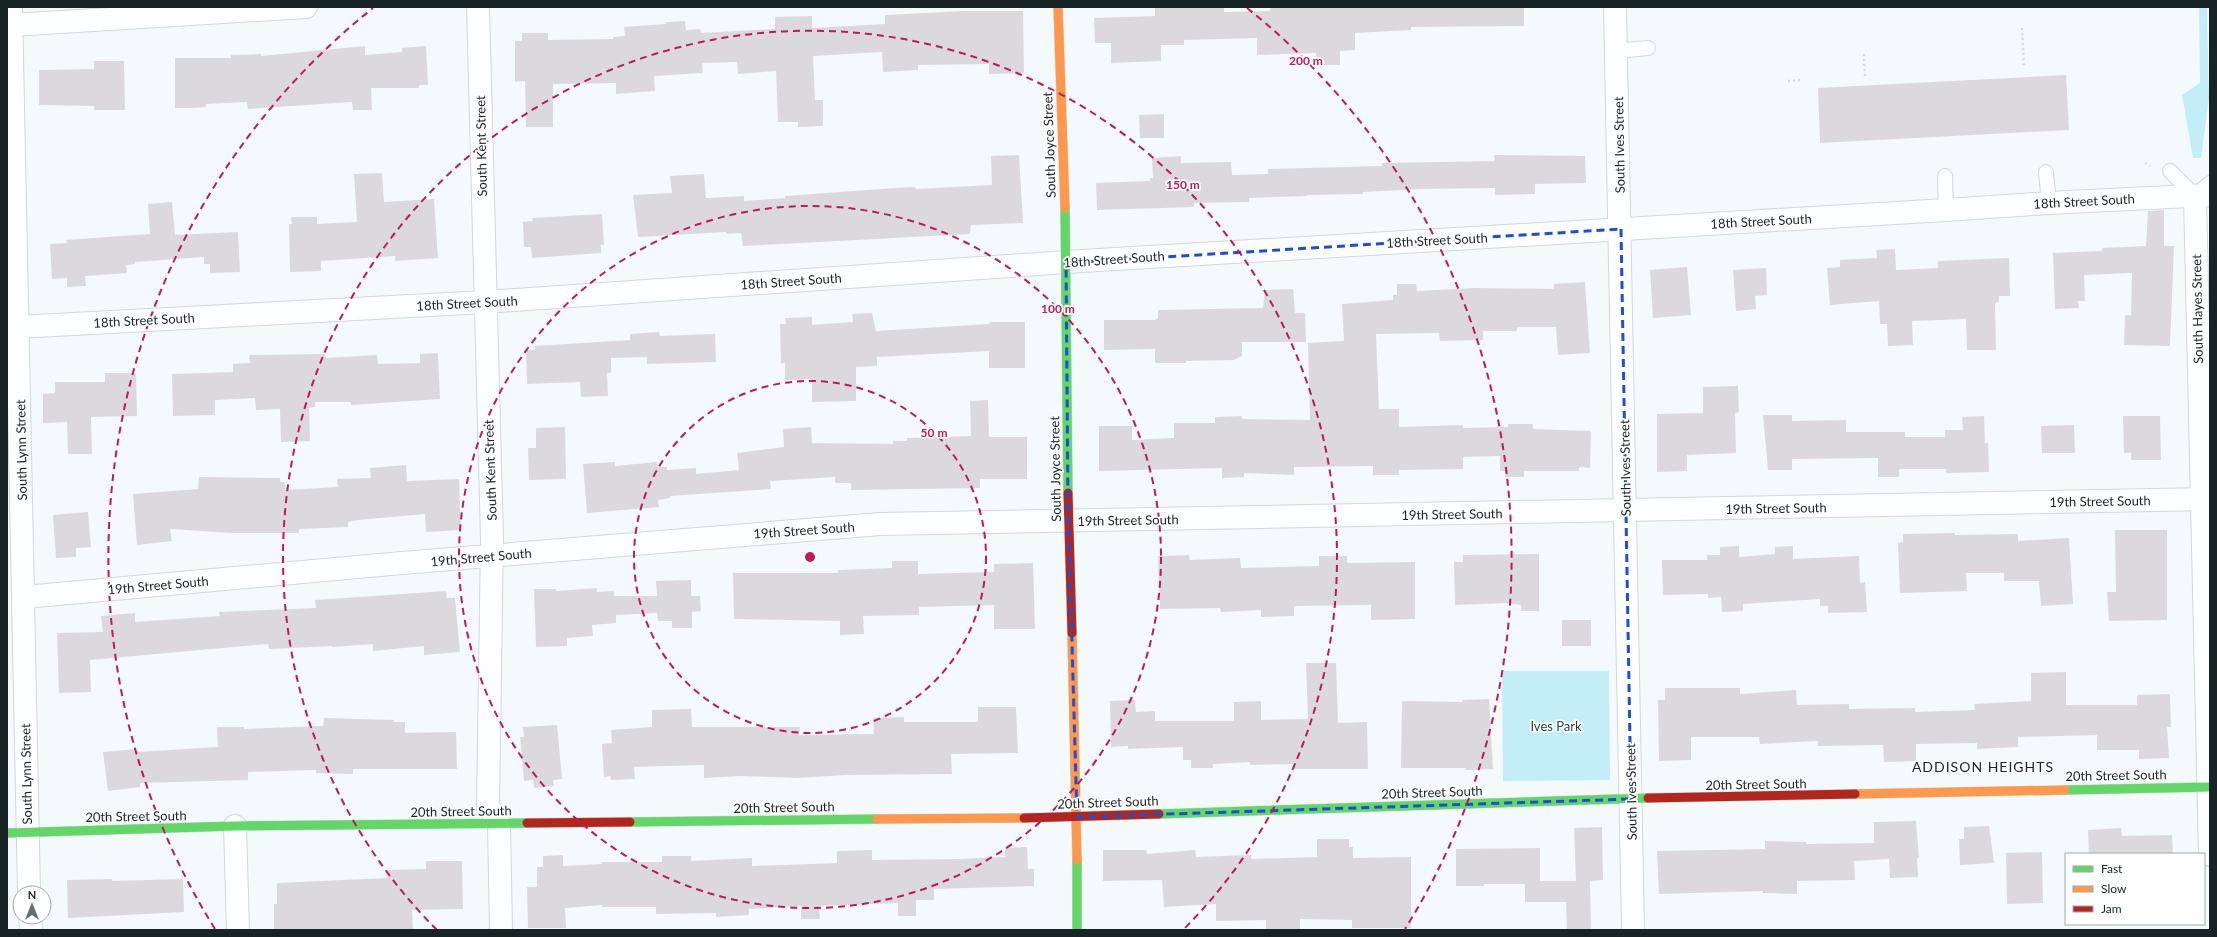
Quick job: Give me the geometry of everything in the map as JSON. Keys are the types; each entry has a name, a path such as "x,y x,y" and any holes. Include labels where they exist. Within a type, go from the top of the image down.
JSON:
{"street":[{"path":"11,16 306,7"},
{"name":"South Kent Street","path":"478,7 492,556 488,806 499,823"},
{"name":"South Joyce Street","path":"1058,7 1066,263 1068,521 1077,817 1077,930"},
{"name":"South Ives Street","path":"1615,7 1621,229 1633,930"},
{"name":"South Lynn Street","path":"11,16 25,597 17,832 27,885"},
{"name":"18th Street South","path":"18,327 485,302 1066,263 1946,210 2205,191"},
{"name":"South Hayes Street","path":"2205,191 2206,499 2210,855"},
{"name":"19th Street South","path":"25,597 880,524 2206,499"},
{"name":"20th Street South","path":"17,832 235,826 1077,817 1631,799 2209,787"},
{"path":"499,823 501,930"},
{"path":"235,826 238,930"}],"lane":[{"path":"1617,51 1648,48"},
{"path":"2170,171 2205,191"},
{"path":"2046,172 2049,203"},
{"path":"1945,176 1946,210"}],"path":[{"path":"2022,28 2024,68"},
{"path":"1864,54 1865,77"},
{"path":"1788,81 1803,80"},
{"path":"2144,163 2150,166"}],"highlighted area":[{"path":"1621,229 1631,799 1077,817 1068,504 1066,263"}],"green space":[{"path":"2199,7 2207,7 2209,99 2201,158 2193,158 2182,95 2200,83"},
{"name":"Ives Park","path":"1502,671 1609,671 1610,780 1503,781"}],"building":[{"path":"1155,7 1224,8 1224,12 1270,11 1270,7 1524,7 1524,26 1411,27 1411,30 1355,33 1355,50 1340,51 1340,65 1316,65 1316,53 1257,55 1257,38 1184,40 1184,45 1161,45 1161,61 1111,63 1111,43 1095,43 1094,18 1155,16"},
{"path":"964,11 1023,11 1024,73 989,74 989,64 918,65 918,70 883,72 882,52 813,56 815,100 823,100 823,126 798,127 798,122 778,122 776,71 738,74 737,62 702,63 703,73 654,76 655,91 616,94 616,83 553,84 553,127 526,127 525,81 515,82 515,41 522,41 522,33 548,33 548,40 613,39 613,37 625,36 624,27 666,24 666,22 685,21 686,30 700,29 701,33 775,29 775,17 812,16 812,28 885,24 885,15"},
{"path":"365,46 365,55 402,52 402,48 426,46 428,85 419,85 419,88 371,88 372,110 353,110 352,102 248,109 247,102 206,104 206,107 194,108 175,108 175,58 231,58 231,55 261,54 261,56"},
{"path":"94,61 124,61 125,110 94,110 94,106 39,105 39,70 94,69"},
{"path":"2066,75 2069,130 1820,143 1818,88"},
{"path":"1164,114 1164,138 1140,138 1139,115"},
{"path":"1019,155 1023,223 971,225 970,234 743,246 741,233 727,234 726,232 638,237 633,195 672,193 670,176 704,174 706,198 744,196 744,201 785,198 785,196 895,188 915,187 916,189 992,185 991,156"},
{"path":"1494,155 1585,156 1586,183 1535,184 1535,194 1495,195 1495,188 1421,189 1363,192 1363,194 1249,198 1249,202 1194,203 1194,207 1097,210 1096,183 1150,181 1150,178 1153,178 1152,158 1181,156 1181,163 1231,162 1232,175 1268,174 1268,169 1382,166 1382,163 1495,161"},
{"path":"382,173 384,202 434,199 438,258 395,261 395,256 321,261 321,271 290,272 289,224 292,224 291,217 317,217 317,224 357,222 354,174"},
{"path":"172,202 175,235 238,232 240,272 210,273 210,264 204,264 204,257 135,262 135,264 126,265 127,273 85,276 86,286 67,287 67,278 52,279 50,244 67,243 66,240 150,234 148,204"},
{"path":"2164,210 2164,246 2174,246 2170,346 2124,345 2125,315 2131,315 2132,273 2084,275 2085,301 2078,301 2079,308 2055,309 2053,253 2102,251 2102,248 2146,246 2148,211"},
{"path":"602,214 604,245 601,245 601,253 532,258 531,247 524,247 523,222 533,221 532,218"},
{"path":"1895,249 1896,270 1938,268 1938,261 2009,258 2010,296 1999,296 1999,302 1995,303 1996,350 1967,350 1966,319 1912,321 1913,345 1888,346 1887,324 1880,324 1879,301 1830,305 1827,268 1840,267 1840,260 1877,258 1876,250"},
{"path":"1687,267 1691,315 1653,318 1650,270"},
{"path":"1766,268 1767,295 1755,296 1756,309 1736,311 1733,270"},
{"path":"1585,282 1590,353 1558,355 1556,327 1518,327 1516,331 1483,331 1483,340 1440,341 1439,333 1376,334 1379,409 1399,409 1399,427 1463,425 1463,428 1508,427 1508,424 1533,424 1533,429 1591,431 1590,468 1579,467 1579,471 1524,471 1524,477 1505,477 1505,471 1500,471 1500,456 1463,457 1463,469 1399,470 1399,475 1373,475 1373,466 1294,467 1294,475 1244,473 1244,477 1222,478 1222,468 1099,471 1099,426 1132,426 1132,440 1174,438 1174,423 1215,423 1215,417 1242,416 1242,419 1310,420 1308,343 1344,341 1342,304 1393,300 1393,295 1397,295 1397,284 1416,284 1417,291 1475,288 1554,289 1554,284"},
{"path":"1293,289 1295,313 1305,313 1306,342 1242,342 1242,356 1234,360 1186,361 1186,363 1155,363 1155,349 1104,350 1104,320 1155,320 1158,318 1158,310 1263,308 1265,290"},
{"path":"872,313 876,331 989,324 990,322 1025,322 1025,368 989,368 989,351 877,357 877,366 856,367 856,401 812,402 812,379 785,380 785,363 781,363 780,324 786,324 785,318 812,317 812,325 853,322 852,314"},
{"path":"659,332 660,336 715,334 716,362 647,364 647,357 611,358 611,373 607,373 608,396 581,397 580,382 527,384 526,350 535,350 535,346 630,340 630,334"},
{"path":"438,353 440,399 351,405 351,402 315,402 315,407 309,408 310,441 281,442 280,409 256,410 255,398 215,400 215,415 173,416 172,374 233,372 233,364 250,363 249,355 325,354 326,358 377,355 378,364 420,363 420,354"},
{"path":"105,373 136,373 137,416 91,417 92,454 68,454 67,422 43,423 43,394 55,393 55,382 105,382"},
{"path":"1738,386 1739,412 1735,413 1736,453 1687,455 1687,471 1657,472 1657,414 1703,413 1703,387"},
{"path":"988,400 989,437 1027,437 1027,479 980,479 980,488 851,490 851,483 835,483 835,477 770,481 771,489 670,496 670,498 658,500 659,507 587,513 583,464 615,462 615,466 657,462 658,467 667,467 667,470 696,468 696,474 739,470 737,453 784,447 783,429 811,427 812,443 893,444 893,441 907,441 907,438 971,436 970,401"},
{"path":"1763,415 1792,415 1792,421 1846,420 1846,432 1905,432 1905,437 1945,437 1945,430 1963,430 1962,417 1984,416 1985,443 1988,443 1989,472 1946,473 1946,469 1899,469 1899,477 1878,477 1878,458 1792,459 1792,470 1768,470"},
{"path":"2123,416 2160,416 2161,460 2131,460 2131,453 2124,453"},
{"path":"2074,425 2075,453 2042,453 2041,426"},
{"path":"565,427 566,479 529,480 528,448 536,448 536,428"},
{"path":"406,465 407,481 459,479 461,530 426,532 425,514 358,520 348,522 348,527 299,529 299,533 232,533 170,529 172,541 137,545 133,494 198,489 199,477 280,478 280,482 285,482 285,490 338,487 337,479 371,478 370,468"},
{"path":"88,512 91,547 76,548 76,557 56,558 53,515"},
{"path":"2115,530 2167,530 2167,620 2109,621 2107,592 2116,592"},
{"path":"1955,533 1955,535 2018,534 2018,541 2069,538 2073,604 2041,606 2039,581 2004,581 2004,573 1966,573 1967,591 1900,593 1898,543 1903,542 1903,534"},
{"path":"1739,546 1739,557 1775,554 1775,547 1793,546 1793,559 1859,556 1860,583 1865,582 1867,612 1828,613 1828,606 1820,606 1820,599 1743,604 1743,611 1722,612 1721,597 1708,598 1708,594 1663,595 1662,560 1707,560 1707,555 1720,555 1720,547"},
{"path":"1539,554 1539,611 1521,611 1521,605 1507,603 1455,605 1454,562 1463,562 1463,555"},
{"path":"1189,555 1190,560 1240,558 1241,568 1319,566 1319,556 1347,556 1347,563 1415,562 1415,619 1371,620 1371,605 1294,606 1294,616 1261,617 1261,610 1221,612 1220,608 1160,609 1158,556"},
{"path":"892,561 918,561 918,574 994,572 994,564 1033,563 1035,629 994,629 994,605 919,607 919,615 863,616 864,634 840,635 840,621 734,619 733,573 838,573 838,570 892,568"},
{"path":"691,580 691,596 700,596 701,611 692,612 692,628 672,628 672,621 658,621 657,613 616,615 616,623 592,625 593,636 567,638 567,646 536,647 534,589 556,589 556,591 597,588 597,592 614,591 614,596 657,596 656,581"},
{"path":"446,591 447,598 455,598 460,652 424,655 424,646 373,651 373,644 269,649 268,644 90,660 91,692 59,693 57,633 103,632 101,616 135,613 135,622 220,616 219,612 316,608 315,600"},
{"path":"1562,620 1591,620 1591,646 1562,646"},
{"path":"1306,663 1336,663 1338,723 1367,722 1368,769 1294,769 1294,764 1250,765 1250,762 1213,764 1213,768 1191,768 1191,760 1183,760 1183,747 1128,749 1128,746 1111,747 1110,701 1135,700 1136,712 1155,711 1155,721 1234,721 1234,702 1261,701 1261,720 1308,719"},
{"path":"2066,672 2066,705 2137,705 2137,695 2170,694 2171,727 2167,727 2169,758 2139,759 2139,750 2097,750 2097,735 2018,737 2018,747 1977,749 1977,743 1916,744 1916,761 1884,762 1883,745 1818,746 1818,741 1760,744 1759,737 1691,737 1691,760 1659,761 1658,700 1665,700 1665,688 1740,688 1740,694 1796,690 1797,705 1849,704 1849,709 1915,708 1915,712 1975,710 1974,704 2031,701 2031,673"},
{"path":"1489,699 1493,769 1466,770 1466,768 1401,768 1402,701 1463,702 1462,700"},
{"path":"978,707 1016,707 1018,753 951,754 952,774 845,775 798,778 741,776 704,778 704,765 634,767 635,779 611,780 610,776 604,777 602,744 612,743 611,730 652,727 652,710 691,709 692,727 800,727 799,735 874,734 873,718 904,717 904,722 978,722"},
{"path":"324,718 394,720 394,722 405,722 405,733 456,732 457,769 353,769 353,774 316,773 316,770 248,772 248,780 140,783 140,787 108,791 103,752 136,749 136,752 218,747 217,727 244,727 244,729 323,726"},
{"path":"557,725 562,779 553,780 554,786 534,788 533,780 524,781 520,737 524,737 523,727"},
{"path":"1916,821 1919,858 1917,858 1918,877 1890,878 1889,859 1854,861 1855,880 1797,881 1797,894 1763,893 1763,891 1659,894 1657,851 1765,849 1765,841 1806,842 1806,844 1874,843 1874,822"},
{"path":"1989,826 1994,863 1960,865 1959,839 1964,839 1964,827"},
{"path":"1602,827 1603,880 1590,881 1591,930 1567,930 1566,902 1525,902 1525,884 1456,886 1456,849 1540,848 1540,881 1576,881 1574,828"},
{"path":"2121,828 2122,836 2172,835 2173,853 2089,853 2088,830"},
{"path":"1317,839 1349,839 1349,847 1353,847 1353,858 1411,857 1411,928 1352,928 1352,920 1300,919 1300,930 1266,930 1266,920 1216,921 1216,904 1164,907 1162,880 1103,881 1103,850 1146,850 1147,854 1195,850 1196,857 1251,855 1251,859 1317,857"},
{"path":"1027,847 1028,869 1034,869 1034,886 934,889 934,900 916,900 916,916 898,916 898,903 819,906 820,919 801,919 801,906 749,909 749,915 716,917 716,913 656,914 656,907 602,907 602,905 565,908 566,928 528,928 527,887 537,887 537,867 543,867 543,856 563,855 563,866 602,864 602,862 662,862 662,856 691,856 691,861 752,858 752,866 837,863 837,851 872,850 872,860 958,859 1005,857 1005,848"},
{"path":"2042,852 2043,903 2007,904 2006,853"},
{"path":"426,861 462,861 463,909 412,910 413,930 274,930 274,904 277,904 277,883 387,878 386,870 426,869"},
{"path":"112,879 112,881 183,879 184,912 68,918 67,880"}],"traffic: fast":[{"path":"1065,208 1068,493"},
{"path":"2065,790 2210,787"},
{"path":"1159,814 1648,798"},
{"path":"630,822 877,819"},
{"path":"7,833 235,826 527,823"},
{"path":"1077,860 1077,930"}],"traffic: slow":[{"path":"1058,7 1065,208"},
{"path":"1072,633 1077,860"},
{"path":"1855,794 2065,790"},
{"path":"877,819 1024,818"}],"traffic: jam":[{"path":"1068,493 1072,633"},
{"path":"1648,798 1855,794"},
{"path":"1024,818 1159,814"},
{"path":"527,823 630,822"}],"district":[{"name":"ADDISON HEIGHTS","path":"1983,766"}]}
